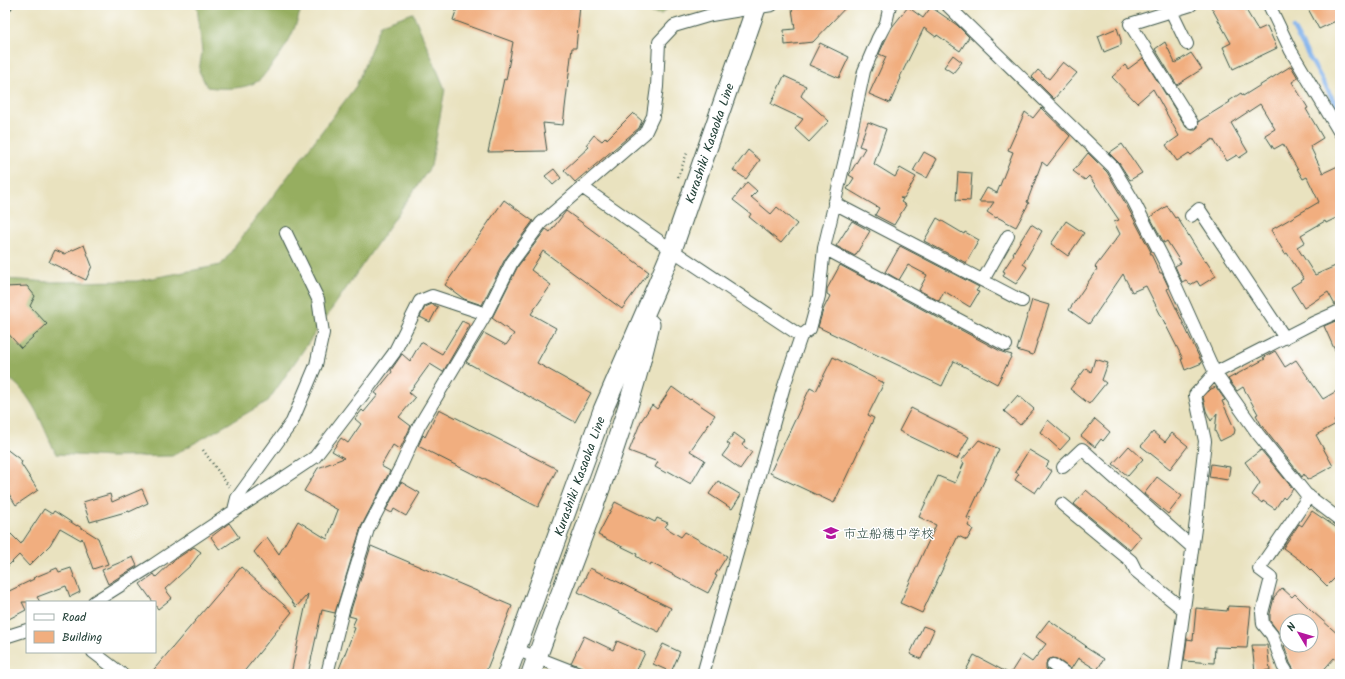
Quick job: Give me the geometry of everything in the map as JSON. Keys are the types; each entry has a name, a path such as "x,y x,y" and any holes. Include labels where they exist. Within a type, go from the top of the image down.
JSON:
{"main road":[{"name":"Kurashiki Kasaoka Line","path":"507,674 603,410 660,282 761,6"},
{"name":"Kurashiki Kasaoka Line","path":"534,666 614,451 643,356 660,282"}],"street":[{"path":"703,674 784,386 801,336 810,329 819,296 824,248 864,71 886,23 890,5"},
{"path":"947,5 1113,167 1134,202 1166,264 1215,374 1258,434 1309,496 1340,520"},
{"path":"1191,5 1130,24 1192,123"},
{"path":"1269,5 1291,51 1340,133"},
{"path":"327,674 343,610 368,529 401,466 419,426 486,314 512,262 542,223 645,133 653,116 657,87 659,42 674,26 711,15 761,6"},
{"path":"1171,12 1187,44"},
{"path":"582,187 672,250 801,336"},
{"path":"834,203 1022,301"},
{"path":"1191,216 1199,209 1285,338"},
{"path":"236,504 292,422 316,365 322,333 318,299 286,233"},
{"path":"983,280 1008,236"},
{"path":"824,248 1006,344"},
{"path":"96,601 153,565 236,504 315,457 394,353 420,301 432,296 486,314"},
{"path":"1175,674 1205,441 1195,395 1215,374 1340,312"},
{"path":"1063,467 1082,449 1192,547"},
{"path":"1288,674 1283,666 1272,635 1263,624 1262,613 1271,578 1259,569 1309,496"},
{"path":"1062,504 1131,561 1136,571 1184,610"},
{"path":"5,638 26,630"},
{"path":"515,650 534,666 579,674"},
{"path":"94,653 122,674"},
{"path":"1053,665 1066,674"}],"path":[{"path":"204,450 236,504"}],"green space":[{"path":"197,5 302,5 289,40 262,77 258,81 246,86 226,88 207,87 199,71 202,52"},
{"path":"640,5 671,5 662,14 647,12"},
{"path":"413,13 445,89 431,166 268,401 172,456 111,457 56,454 30,400 23,391 5,376 5,279 50,282 137,281 221,265 356,86 381,24"}],"building":[{"path":"458,5 580,5 576,48 572,48 563,125 543,123 547,151 488,152 504,79 506,80 513,42 453,20"},
{"path":"813,5 848,5 813,42 785,45 784,30 795,29 792,9"},
{"path":"1210,5 1243,5 1258,30 1267,26 1277,48 1233,69 1223,47 1231,43"},
{"path":"1306,5 1332,5 1340,19 1319,29"},
{"path":"908,7 923,18 931,7 957,25 969,37 960,51 924,28 900,77 901,78 890,103 869,94 886,57 879,54 892,27"},
{"path":"1117,28 1121,45 1104,52 1098,36"},
{"path":"1165,42 1175,63 1191,53 1202,69 1177,85 1155,49"},
{"path":"820,43 849,57 839,78 809,65"},
{"path":"953,55 962,62 953,73 944,67"},
{"path":"1143,58 1186,127 1192,130 1196,130 1199,121 1230,102 1229,101 1241,93 1243,96 1291,66 1298,78 1292,82 1308,108 1306,109 1323,138 1310,146 1323,173 1340,165 1340,216 1326,223 1325,221 1301,235 1305,242 1297,247 1315,275 1340,264 1340,304 1335,305 1328,292 1304,308 1291,287 1304,279 1287,253 1285,254 1271,230 1319,202 1307,177 1303,179 1283,144 1274,149 1265,135 1275,129 1260,104 1231,123 1248,152 1239,158 1237,155 1227,161 1213,139 1191,155 1189,153 1177,161 1166,145 1179,136 1153,89 1137,103 1112,77 1125,65 1128,69"},
{"path":"1063,62 1077,73 1054,99 1032,77 1038,70 1049,79"},
{"path":"784,76 806,86 801,96 829,121 809,142 795,129 803,119 771,104"},
{"path":"1041,108 1070,136 1047,166 1042,162 1027,202 1029,203 1016,227 987,212 994,202 979,202 987,188 997,193 1013,152 1008,150 1025,112 1033,118"},
{"path":"633,113 642,121 639,128 575,182 564,170 589,147 586,145 594,135 602,141 606,137 607,139"},
{"path":"868,122 886,129 874,164 895,177 900,168 916,177 904,198 900,198 903,199 901,202 906,205 894,225 875,215 879,208 847,189 854,178 849,175 865,148 859,146"},
{"path":"1122,144 1142,173 1130,180 1119,163 1109,153"},
{"path":"748,150 760,160 746,179 733,170"},
{"path":"924,152 937,159 927,178 913,171"},
{"path":"1088,153 1107,172 1127,206 1151,252 1160,273 1162,273 1169,288 1167,289 1202,363 1185,370 1181,359 1183,359 1146,286 1132,292 1123,274 1089,324 1069,310 1097,269 1095,267 1120,234 1114,222 1119,220 1089,176 1085,180 1073,171"},
{"path":"554,169 561,178 553,185 545,176"},
{"path":"958,172 972,173 970,201 956,200"},
{"path":"747,182 757,191 751,197 771,214 777,207 797,224 781,243 749,217 751,214 733,200"},
{"path":"504,200 533,221 505,259 482,305 464,299 445,285"},
{"path":"1167,206 1175,218 1177,217 1205,262 1206,261 1216,276 1200,286 1197,281 1190,285 1186,280 1182,282 1175,266 1181,263 1167,241 1164,243 1150,217"},
{"path":"566,211 649,272 622,309 543,251 531,270 551,285 531,314 556,328 537,363 591,393 575,422 466,362 484,333 506,345 514,334 492,318 518,266 546,229 550,232"},
{"path":"937,218 964,234 965,232 979,240 966,263 924,241"},
{"path":"852,221 870,231 855,256 836,246"},
{"path":"1066,221 1084,233 1068,256 1051,244"},
{"path":"1031,224 1042,231 1023,264 1027,267 1016,284 1003,276 1005,272 1003,271"},
{"path":"84,245 92,266 86,280 49,262 55,250 64,254"},
{"path":"900,246 979,287 976,291 979,292 970,307 944,291 939,301 919,290 927,275 908,265 899,280 885,272"},
{"path":"840,265 1002,352 1012,355 997,384 954,361 942,386 818,327 823,310 830,296 827,294 827,289"},
{"path":"27,286 35,296 30,306 47,324 21,348 5,330 5,287"},
{"path":"1032,300 1049,305 1033,355 1017,350"},
{"path":"432,304 438,307 430,322 420,317 425,307"},
{"path":"1340,319 1340,362 1324,326"},
{"path":"462,321 470,325 443,372 430,364 409,393 415,398 399,417 411,426 401,447 399,449 393,445 381,466 390,471 361,527 335,613 322,610 308,674 291,674 308,594 296,607 254,552 267,537 279,554 298,521 327,539 338,510 304,491 318,468 344,458 332,451 341,438 348,443 361,424 355,419 362,410 364,412 378,395 375,393 392,372 391,370 402,354 410,361 421,342 442,354"},
{"path":"1275,351 1285,367 1296,360 1323,399 1340,389 1340,418 1334,421 1336,424 1316,435 1333,466 1307,480 1304,474 1302,477 1262,426 1256,415 1258,414 1243,387 1237,391 1228,379 1265,359 1263,358"},
{"path":"833,357 884,383 868,415 874,418 834,503 770,473 810,388 816,391"},
{"path":"1095,359 1108,363 1102,380 1106,383 1089,404 1070,389 1086,368 1091,372"},
{"path":"672,387 715,415 690,451 705,460 691,484 668,471 666,473 655,467 658,462 629,451 641,421 652,405 657,409"},
{"path":"1216,387 1225,400 1222,401 1235,430 1234,434 1220,441 1215,431 1217,413 1211,421 1206,411 1203,397 1211,389"},
{"path":"1018,395 1034,409 1020,425 1004,411"},
{"path":"911,408 969,437 957,459 899,431"},
{"path":"439,409 557,469 538,507 418,446 423,435 425,437"},
{"path":"1095,419 1110,432 1103,441 1101,439 1095,447 1081,436"},
{"path":"1048,420 1070,439 1060,450 1040,432"},
{"path":"1153,432 1165,442 1172,433 1188,446 1170,469 1141,446"},
{"path":"734,433 745,441 742,445 752,452 740,469 722,456 730,445 727,443"},
{"path":"979,440 999,449 967,518 971,519 968,526 973,529 967,540 958,536 922,613 900,603 936,525 919,517 938,476 955,483 964,463 961,461"},
{"path":"1129,446 1143,459 1128,476 1113,464"},
{"path":"5,448 22,461 21,464 38,490 16,505 5,488"},
{"path":"1029,450 1049,462 1046,467 1052,471 1041,488 1039,487 1035,493 1015,480 1019,474 1015,472"},
{"path":"1261,450 1293,489 1285,499 1283,497 1275,509 1263,501 1262,503 1252,495 1260,483 1245,462"},
{"path":"1211,464 1230,467 1228,480 1209,477"},
{"path":"1157,477 1182,496 1168,514 1144,494"},
{"path":"718,481 741,495 732,509 709,494"},
{"path":"401,482 420,493 406,516 394,509 392,513 386,510"},
{"path":"142,489 148,503 129,512 90,522 83,502 110,494 112,502"},
{"path":"1086,490 1141,537 1130,550 1074,504"},
{"path":"615,502 655,522 657,518 668,523 665,527 681,537 685,532 727,556 715,575 717,576 708,593 651,563 650,565 636,556 637,554 598,535"},
{"path":"44,509 52,514 54,511 98,538 108,564 93,569 82,538 81,540 60,528 50,545 29,566 19,555 5,569 5,540 11,534 21,544"},
{"path":"1312,511 1340,530 1340,573 1327,586 1305,564 1283,548 1299,524 1302,526"},
{"path":"229,523 239,537 220,550 211,537"},
{"path":"371,546 512,606 485,674 337,674 355,628 352,627 356,618 349,616"},
{"path":"194,547 201,552 191,565 165,589 172,598 158,609 156,606 156,601 152,601 140,584 154,574 156,577 173,561"},
{"path":"133,557 137,566 108,584 102,570"},
{"path":"241,567 292,612 242,674 150,674"},
{"path":"57,568 59,572 71,568 80,592 70,597 66,586 37,597 39,601 22,602 26,610 5,621 5,593 34,579 33,578"},
{"path":"590,568 671,608 659,632 578,592"},
{"path":"1282,588 1292,597 1295,594 1314,613 1279,613 1279,633 1270,621 1274,597"},
{"path":"1228,606 1251,607 1247,648 1215,647 1214,663 1184,661 1187,639 1193,640 1196,608 1227,611"},
{"path":"1319,617 1340,636 1340,663 1334,658 1320,674 1297,674 1290,663 1287,653 1319,653"},
{"path":"1049,620 1086,646 1085,647 1104,659 1097,670 1078,658 1071,669 1057,659 1053,658 1047,660 1046,669 1053,674 1010,674 1022,655 1032,662 1046,644 1036,637"},
{"path":"923,626 934,630 921,659 910,654"},
{"path":"584,636 613,650 617,641 645,653 635,674 586,674 582,667 571,663"},
{"path":"663,644 680,652 671,672 653,664"},
{"path":"1252,645 1267,645 1270,670 1255,672"},
{"path":"974,655 1010,674 964,674"}],"waterway":[{"path":"1293,28 1340,112"}],"place":[{"name":"市立船穂中学校","path":"831,533"}]}
